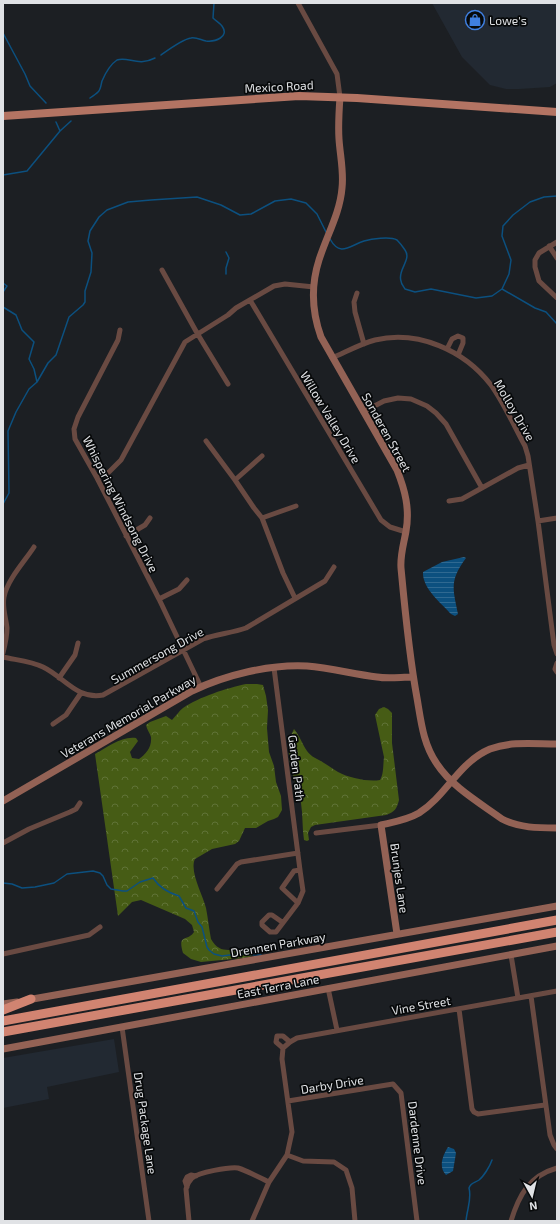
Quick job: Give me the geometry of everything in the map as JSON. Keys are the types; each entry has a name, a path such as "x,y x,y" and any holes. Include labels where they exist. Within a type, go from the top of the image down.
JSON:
{"highway":[{"path":"3,1021 557,920"},
{"path":"3,1032 557,932"},
{"path":"3,1010 31,999"}],"main road":[{"name":"Mexico Road","path":"3,116 37,115 299,96 340,97 557,112"}],"street":[{"path":"298,3 337,74 340,97"},
{"name":"Sonderen Street","path":"340,97 339,138 343,178 341,200 318,263 313,304 318,329 332,358 397,470 405,488 408,505 408,519 400,561 413,677 425,740 438,766 452,781 496,815 510,823 524,826 557,828"},
{"path":"557,242 549,246 537,256 535,260 535,267 539,281 557,298"},
{"path":"549,246 557,258"},
{"path":"162,270 197,333 228,384"},
{"path":"97,478 109,472 121,460 185,342 197,333 274,286 298,285 314,287"},
{"path":"357,293 354,302 355,312 364,344"},
{"name":"Willow Valley Drive","path":"250,300 381,520 390,527 406,532"},
{"name":"Whispering Windsong Drive","path":"120,330 118,340 78,417 74,428 75,439 97,478 159,599 182,650 201,687"},
{"path":"447,349 452,339 458,336 463,338 464,343 458,355"},
{"name":"Molloy Drive","path":"332,358 364,344 384,339 418,339 433,343 458,355 481,373 491,386 525,446 538,521 554,645 557,654"},
{"path":"363,412 384,401 398,398 411,399 427,406 446,424 482,488"},
{"path":"206,441 236,480 262,518 283,573 295,598"},
{"path":"236,480 262,456"},
{"path":"449,501 462,499 518,468 529,465"},
{"path":"262,518 296,506"},
{"path":"126,536 145,525 150,518"},
{"path":"538,521 557,518"},
{"path":"3,653 6,633 3,605 4,597 9,583 34,547"},
{"name":"Summersong Drive","path":"3,657 44,667 81,693 93,696 104,695 203,639 232,633 246,628 325,581 334,567"},
{"path":"159,599 179,589 187,580"},
{"path":"59,678 75,655 78,643"},
{"path":"557,663 555,670 557,672"},
{"name":"Veterans Memorial Parkway","path":"3,801 201,687 235,675 274,668 306,666 379,678 413,677"},
{"name":"Garden Path","path":"274,668 303,891 298,903"},
{"path":"53,724 66,715 81,693"},
{"path":"316,833 381,825 405,819 419,813 432,802 476,756 494,748 520,743 557,744"},
{"path":"3,843 30,829 76,809 80,803"},
{"name":"Brunjes Lane","path":"381,825 397,934"},
{"path":"217,889 237,864 241,862 298,853"},
{"path":"282,922 298,903 282,888 294,871 300,870"},
{"name":"Drennen Parkway","path":"3,1004 557,906"},
{"path":"3,954 90,935 100,927"},
{"name":"East Terra Lane","path":"3,1049 557,946"},
{"path":"512,955 518,998"},
{"path":"328,988 338,1030"},
{"name":"Vine Street","path":"287,1155 292,1132 282,1059 283,1048 290,1042 297,1038 338,1030 557,991"},
{"path":"531,996 550,1135 557,1149"},
{"path":"459,1009 472,1109 474,1112 478,1114 545,1105"},
{"name":"Drug Package Lane","path":"122,1027 150,1221"},
{"name":"Vine Street","path":"283,1048 276,1042 277,1036 283,1036 290,1042"},
{"name":"Dardenne Drive","path":"378,1086 392,1084 401,1093 417,1221"},
{"name":"Darby Drive","path":"288,1101 378,1086"},
{"path":"252,1221 269,1182 287,1155 303,1161 334,1162 346,1170 352,1188 355,1221"},
{"path":"189,1221 186,1194 187,1186 185,1181 187,1176 196,1176 220,1170 237,1168 269,1182"},
{"path":"511,1221 521,1194 541,1174 557,1168"}],"shaded area":[{"path":"432,3 557,3 557,83 550,87 519,89 506,89 490,85 462,57"},
{"path":"114,1039 119,1072 47,1087 49,1099 3,1108 3,1058"}],"green space":[{"path":"246,684 263,685 268,710 267,728 269,752 281,796 282,810 278,817 256,828 245,828 239,841 235,844 212,849 195,859 195,876 206,908 211,939 221,949 245,949 257,953 243,958 201,962 191,959 183,953 181,943 182,940 192,935 194,932 192,925 185,919 141,900 132,902 118,916 95,754 120,740 136,738 138,741 130,752 132,758 139,759 151,744 151,737 146,725 150,722 166,716 172,720 183,708 197,700 222,690"},
{"path":"384,707 392,713 392,743 399,800 394,811 386,815 315,825 311,827 308,833 309,840 304,840 301,803 289,756 290,738 294,729 309,753 338,772 359,779 380,780 383,772 384,757 375,715 379,709"}],"water":[{"path":"464,557 466,558 457,573 454,585 458,614 455,616 437,600 429,589 423,572 442,562"},
{"path":"448,1147 454,1149 456,1153 453,1171 446,1175 442,1168 442,1161"}],"waterway":[{"path":"161,55 184,40 195,38 210,41 217,40 223,36 224,30 222,26 213,18 214,3"},
{"path":"3,33 30,86 46,103"},
{"path":"90,98 99,91 106,72 117,60 125,59 143,62 155,58"},
{"path":"3,175 27,171 60,131 71,121"},
{"path":"56,122 60,131"},
{"path":"330,239 337,248 341,249 345,249 371,239 385,238 397,240 407,254 400,277 401,283 405,289 415,292 431,289 476,298 492,296 502,289 509,274 511,260 502,236 503,226 513,215 530,202 544,197 557,196"},
{"path":"3,504 9,493 8,431 16,412 29,389 37,382 48,363 56,355 69,317 85,302 85,291 91,272 92,253 88,241 90,231 99,217 107,210 128,202 197,197 221,205 240,215 251,214 275,201 291,199 306,203 317,214 326,232"},
{"path":"226,252 229,258 226,274"},
{"path":"3,283 7,286 3,292"},
{"path":"502,289 535,308 546,312 557,324"},
{"path":"3,307 16,315 22,330 34,342 29,359 34,369 37,382"},
{"path":"3,883 12,884 22,888 35,887 54,883 67,874 93,871 100,873 111,889 127,891 140,882 153,878 164,889 179,896 186,908 194,911 198,922 202,927 207,947 214,954 222,956 238,954 261,955"},
{"path":"466,1221 470,1200 469,1188 483,1176 492,1160"}],"place":[{"name":"Lowe's","path":"475,20"}]}
